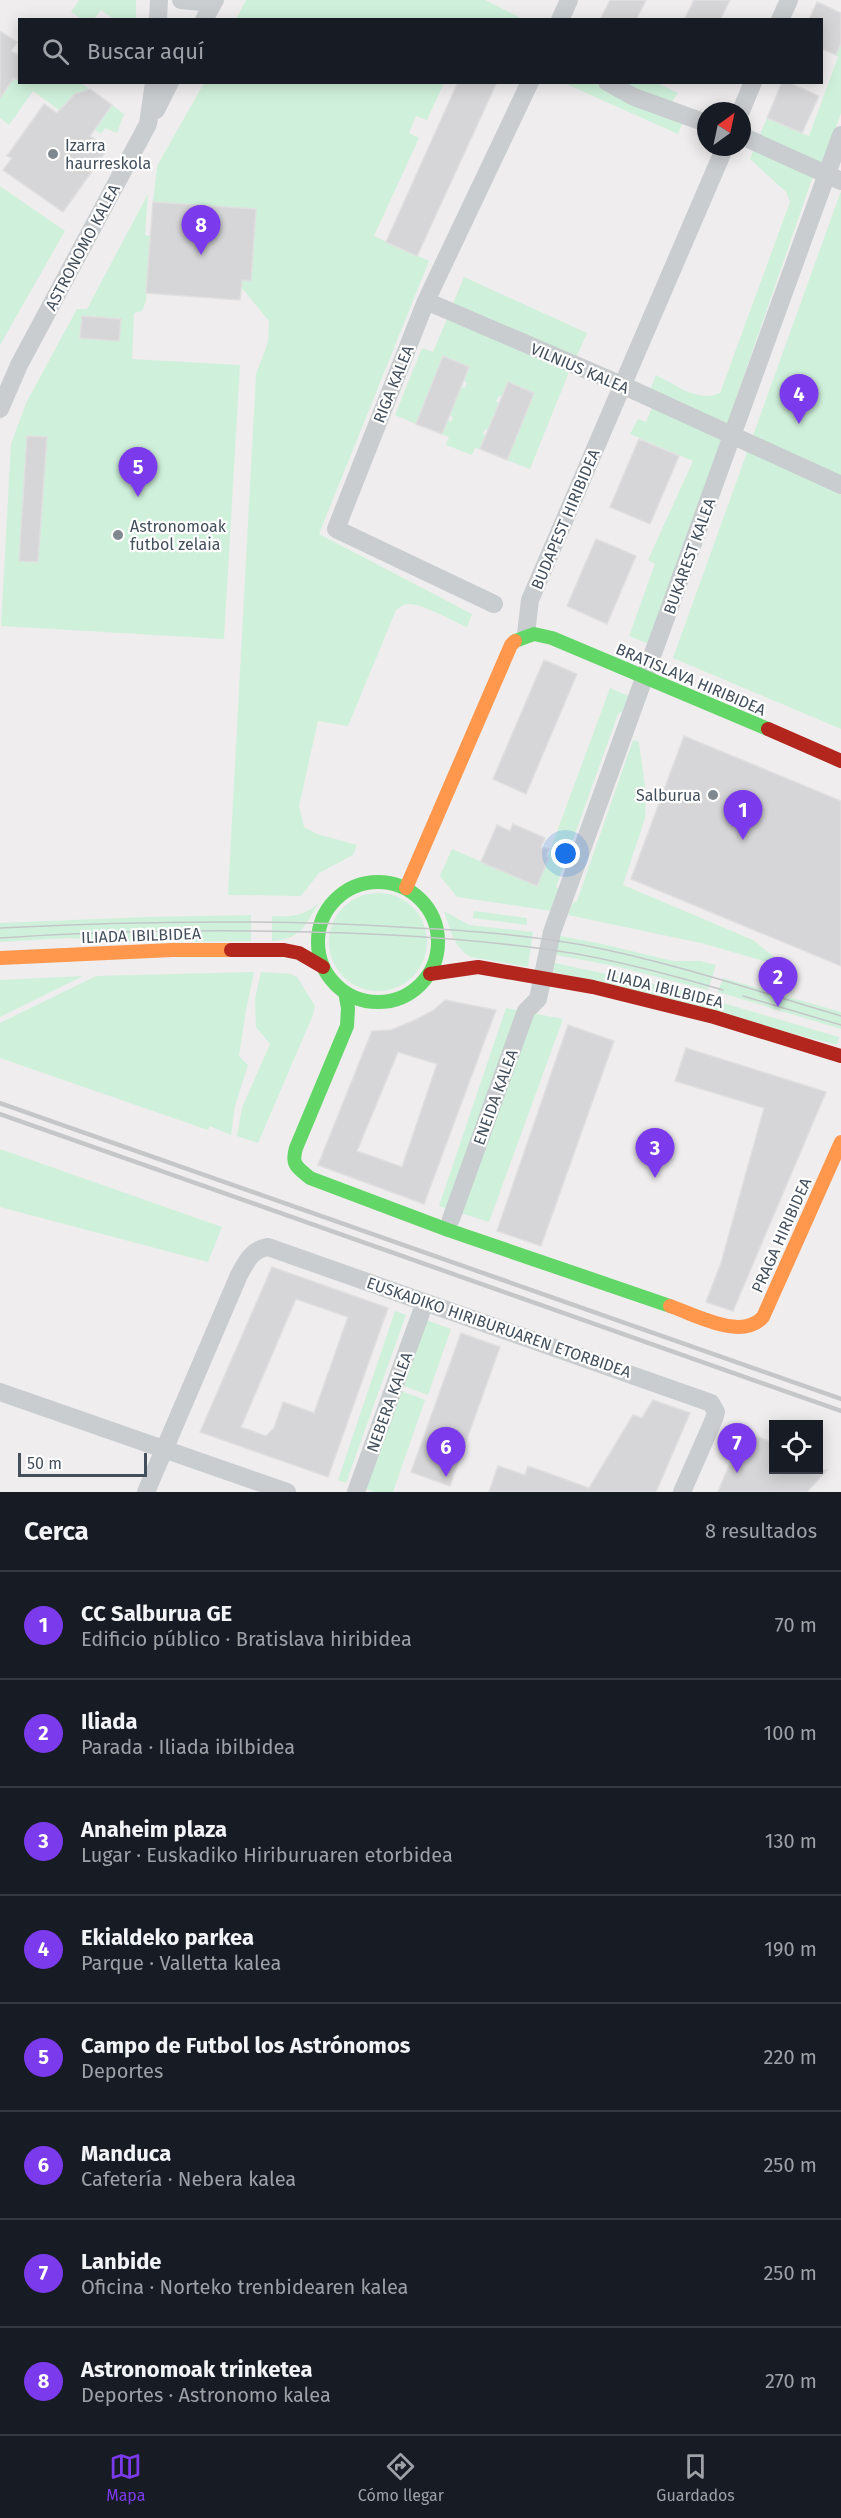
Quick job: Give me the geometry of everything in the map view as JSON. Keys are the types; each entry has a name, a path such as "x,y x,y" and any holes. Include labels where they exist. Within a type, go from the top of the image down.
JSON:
{"street":[{"path":"158,18 159,0"},
{"path":"182,0 201,2 213,0"},
{"path":"205,18 213,0"},
{"path":"561,18 569,0"},
{"path":"781,18 789,0"},
{"name":"ASTRONOMO KALEA","path":"0,410 19,365 148,124 154,84"},
{"path":"148,124 169,84"},
{"name":"RIGA KALEA","path":"494,604 336,529 426,301 529,84"},
{"path":"611,84 634,97 697,120"},
{"path":"745,102 752,84"},
{"name":"BUKAREST KALEA","path":"542,978 552,932 644,677 734,435 834,177 841,135"},
{"path":"751,140 834,177"},
{"name":"BUDAPEST HIRIBIDEA","path":"526,634 530,600 721,156"},
{"name":"VILNIUS KALEA","path":"426,301 622,385 841,485"},
{"name":"BRATISLAVA HIRIBIDEA","path":"526,634 542,633 841,761"},
{"path":"406,888 506,655 511,645 526,634"},
{"path":"284,950 312,932 338,896 350,888 378,881 392,883 406,888 426,905 438,930 437,957 430,974 413,991 391,1001 367,1001 345,992 332,981 323,967 318,944 322,919"},
{"name":"ILIADA IBILBIDEA","path":"438,930 441,938 456,954 478,967"},
{"name":"ILIADA IBILBIDEA","path":"0,958 172,950 284,950 299,953 323,967"},
{"name":"ILIADA IBILBIDEA","path":"430,974 478,967 593,987 704,1014 841,1056"},
{"name":"ENEIDA KALEA","path":"451,1219 526,1011 538,999 542,978"},
{"name":"PRAGA HIRIBIDEA","path":"345,992 348,1008 347,1026 300,1132 293,1159 296,1166 310,1179 448,1230 723,1324 750,1328 763,1317 841,1142"},
{"name":"EUSKADIKO HIRIBURUAREN ETORBIDEA","path":"164,1449 239,1275 248,1258 256,1250 268,1247 704,1399 715,1407 714,1419 682,1492"},
{"name":"NEBERA KALEA","path":"356,1492 421,1313"},
{"path":"0,1392 287,1492"},
{"path":"146,1492 164,1449"}],"green space":[{"path":"79,0 136,0 136,18 113,18 101,10 95,18 80,18 71,12"},
{"path":"246,0 485,0 521,18 237,18"},
{"path":"841,43 841,113 822,166 758,139 767,118 809,136"},
{"path":"14,78 18,80 18,84 82,84 88,88 83,95 75,94 62,107 64,114 33,91 9,125 0,118 0,98"},
{"path":"203,84 444,84 427,120 416,116 409,133 419,138 374,236 429,261 319,534 472,614 467,627 415,605 407,604 396,610 348,726 318,721 299,806 304,827 317,834 357,845 353,855 319,873 301,896 228,895 256,374 268,342 269,321 241,287 242,280 251,280 256,210 153,202 157,166"},
{"path":"566,84 604,84 685,118 678,134"},
{"path":"624,84 659,84 678,93 669,106"},
{"path":"112,105 124,114 117,133 105,128 101,134 95,130"},
{"path":"754,149 813,176 727,425 649,392 656,375 687,392 704,396 720,393 790,202 786,192 750,159"},
{"path":"0,186 65,231 0,345"},
{"path":"841,191 841,729 673,658"},
{"name":"Astronomoak futbol zelaia","path":"148,194 145,235 150,236 146,301 142,311 134,313 132,359 240,365 224,639 1,626 11,444 26,403 77,309 87,309"},
{"path":"464,277 587,333 575,360 451,308"},
{"path":"447,319 569,372 530,469 507,460 534,393 508,382 502,397 499,396 496,401 499,403 488,430 485,429 483,434 486,436 480,449 475,448 472,455 446,445 449,437 442,434 448,420 451,422 453,417 450,415 461,387 465,388 467,383 464,381 469,367 443,357 416,424 395,415 422,348 433,352"},
{"path":"652,408 723,439 649,644 629,636 655,564 648,560 693,461 630,434 638,419 646,422"},
{"path":"610,688 631,697 625,710 618,714 556,887 560,889 552,911 457,897 440,876 452,849 537,886"},
{"path":"633,740 639,742 646,794 645,818 623,885 753,940 788,968 701,943 568,915 572,904 577,901"},
{"path":"378,893 397,897 412,908 423,923 427,942 423,961 412,976 397,987 378,991 359,987 344,976 333,961 329,942 333,923 344,908 359,897"},
{"path":"319,902 306,924 296,934 282,940 272,941 272,916 298,915"},
{"path":"444,911 469,925 533,932 528,967 471,957 465,953 456,943"},
{"path":"474,911 527,918 527,925 473,918"},
{"path":"251,915 251,941 154,942 68,938 0,942 0,923"},
{"path":"555,935 673,961 700,961 716,965 708,990 615,966 551,954"},
{"path":"550,962 672,988 839,1037 837,1045 549,971"},
{"path":"254,972 239,1056 248,1065 235,1106 231,1135 210,1126 208,1130 0,1058 0,1023 96,976"},
{"path":"261,972 291,974 297,977 315,1006 258,1143 237,1136 242,1108 270,1044 256,1027 255,999"},
{"path":"83,976 0,1017 0,980"},
{"path":"723,978 841,1012 841,1029 718,992"},
{"path":"506,1008 563,1019 489,1222 439,1206"},
{"path":"0,1149 222,1227 208,1262 0,1207"},
{"path":"395,1311 406,1315 346,1483 338,1480"},
{"path":"426,1320 451,1329 428,1395 401,1385"},
{"path":"398,1390 425,1400 393,1492 374,1492 364,1488 369,1470 378,1459 390,1417 397,1407"}],"building":[{"path":"610,0 646,0 637,18 601,18"},
{"path":"694,0 730,0 721,18 685,18"},
{"path":"817,2 841,13 841,43 836,55 823,49 823,18 810,18"},
{"path":"0,31 17,42 11,51 18,55 18,81 14,78 0,98"},
{"path":"457,84 496,84 417,256 386,242"},
{"path":"781,84 792,84 819,96 802,133 767,118"},
{"name":"Izarra haurreskola","path":"90,89 112,105 90,136 96,140 93,144 105,153 63,212 3,170 12,158 7,156 44,104 57,113 75,94"},
{"path":"153,202 256,209 251,281 242,280 240,300 146,293"},
{"path":"82,316 121,319 119,341 80,338"},
{"path":"443,356 469,367 442,434 416,424"},
{"path":"508,382 534,393 507,460 480,449"},
{"path":"27,436 47,437 38,562 19,561"},
{"path":"639,439 679,456 650,524 610,507"},
{"path":"596,539 636,556 607,624 567,606"},
{"path":"544,660 577,674 526,794 493,779"},
{"path":"684,736 841,801 841,966 631,879"},
{"path":"513,824 545,838 541,847 549,849 546,856 549,858 537,886 481,862 497,825 510,831"},
{"path":"445,1000 496,1010 424,1204 318,1165 372,1031 391,1030 434,1010","holes":["398,1052 437,1064 402,1167 357,1151"]},
{"path":"568,1025 614,1041 541,1246 497,1231"},
{"path":"686,1048 826,1092 733,1311 706,1302 721,1263 764,1108 675,1081"},
{"path":"272,1267 388,1308 328,1477 200,1432","holes":["296,1299 348,1317 314,1413 283,1402 274,1428 266,1436 241,1427"]},
{"path":"461,1333 500,1347 450,1486 411,1472"},
{"path":"653,1400 690,1413 656,1492 489,1492 498,1466 525,1475 528,1466 589,1488 633,1415 642,1418"},
{"path":"743,1431 769,1441 769,1474 823,1474 823,1470 827,1470 807,1492 718,1492"}],"tram line":[{"path":"0,928 150,922 249,922 349,924 514,935 616,952 841,1016"},
{"path":"0,938 86,933 260,931 346,933 491,942 614,961 723,990"},
{"path":"743,996 841,1025"}],"railway":[{"path":"0,1103 841,1399"},
{"path":"0,1114 841,1411"}],"traffic: fast":[{"path":"515,641 534,634 552,638 768,729"},
{"path":"378,882 401,886 421,899 434,919 438,942 434,965 421,985 401,998 378,1002 355,998 335,985 322,965 318,942 322,919 335,899 355,886 378,882"},
{"path":"345,992 348,1008 347,1026 296,1148 294,1158 299,1168 310,1178 448,1230 670,1306"}],"traffic: slow":[{"path":"406,888 511,645 515,641"},
{"path":"0,958 172,950 231,950"},
{"path":"670,1306 705,1320 731,1326 743,1327 754,1324 763,1317 841,1142"}],"traffic: jam":[{"path":"768,729 841,761"},
{"path":"231,950 284,950 299,953 323,967"},
{"path":"430,974 478,967 593,987 714,1017 841,1056"}],"place":[{"name":"Izarra haurreskola","path":"53,154"},
{"name":"Astronomoak trinketea","path":"201,255"},
{"name":"Ekialdeko parkea","path":"799,424"},
{"name":"Campo de Futbol los Astrónomos","path":"138,497"},
{"name":"Astronomoak futbol zelaia","path":"118,535"},
{"name":"Salburua","path":"713,795"},
{"name":"CC Salburua GE","path":"743,840"},
{"name":"Iliada","path":"778,1007"},
{"name":"Anaheim plaza","path":"655,1178"},
{"name":"Lanbide","path":"737,1473"},
{"name":"Manduca","path":"446,1477"}]}
